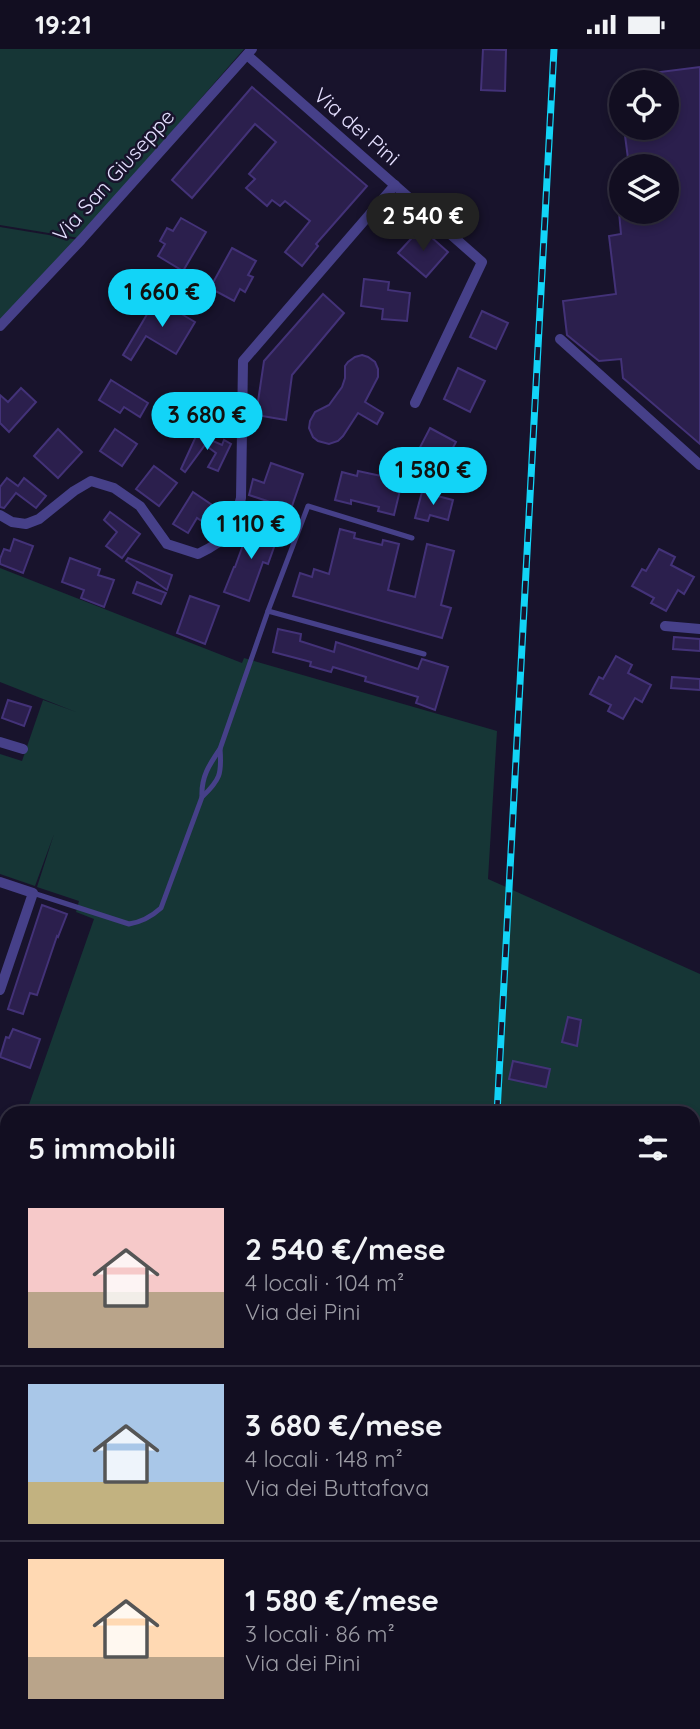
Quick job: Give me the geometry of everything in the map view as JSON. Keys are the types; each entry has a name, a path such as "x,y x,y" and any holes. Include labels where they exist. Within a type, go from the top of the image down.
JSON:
{"street":[{"name":"Via dei Pini","path":"250,52 482,262 415,403"},
{"name":"Via San Giuseppe","path":"0,326 250,52"},
{"path":"0,515 12,522 26,524 39,519 91,481 114,488 139,506 167,544 198,554 214,547 227,536 242,498 243,361 395,185"},
{"path":"560,339 700,465"},
{"path":"665,626 700,629"},
{"path":"0,742 23,749"},
{"path":"0,882 33,893 0,990"}],"lane":[{"path":"33,893 129,925 154,915 161,908 202,797 201,785 204,776 220,749 268,611 309,506 412,538"},
{"path":"268,611 424,654"},
{"path":"202,797 215,785 221,767 220,749"}],"green space":[{"path":"0,49 244,49 79,238 0,225"},
{"path":"0,227 79,240 0,322"},
{"path":"0,568 242,663 244,658 497,731 488,879 700,974 700,1106 28,1106 94,919 76,912 79,901 37,887 54,834 35,886 0,874 0,754 22,761 43,700 76,712 0,682"}],"building":[{"path":"483,49 506,50 505,91 481,90"},
{"path":"700,67 700,444 623,378 621,359 599,361 567,335 563,301 616,294 609,236 621,234 620,224 679,224 679,154 627,154 626,140 679,140 679,70 676,70"},
{"path":"252,87 367,186 316,244 318,246 302,266 285,252 310,221 285,201 280,206 272,200 267,206 246,188 255,179 249,174 276,142 255,124 192,198 172,180"},
{"path":"181,218 206,232 183,271 158,256 165,244 160,241 167,228 173,231"},
{"path":"421,228 448,252 426,277 398,253"},
{"path":"232,248 256,261 248,275 253,277 245,292 240,289 234,301 210,288"},
{"path":"364,279 389,282 388,290 410,293 407,321 382,319 383,309 361,306"},
{"path":"323,294 344,313 292,375 286,420 256,415 264,361"},
{"path":"156,299 195,322 176,354 146,336 131,360 123,355"},
{"path":"482,311 508,323 496,349 470,337"},
{"path":"362,355 375,362 378,369 378,377 365,402 383,413 377,424 358,413 338,441 329,444 318,441 309,428 310,421 315,412 329,405 342,387 348,362"},
{"path":"458,368 485,381 470,412 444,399"},
{"path":"111,380 148,403 140,417 124,407 120,413 99,400"},
{"path":"21,388 36,402 9,432 0,423 0,395 8,402"},
{"path":"430,428 456,442 441,470 415,457"},
{"path":"58,429 82,452 58,478 34,456"},
{"path":"115,429 137,444 122,466 100,451"},
{"path":"197,434 222,445 224,440 231,444 218,471 208,467 216,453 205,445 185,472 181,469"},
{"path":"271,463 303,474 291,509 249,495 253,479 264,483"},
{"path":"154,466 177,483 159,506 136,489"},
{"path":"358,471 386,477 385,483 401,486 394,515 378,511 379,507 351,500 351,504 335,500 342,472 357,476"},
{"path":"7,478 18,486 24,478 46,496 36,508 16,493 4,508 0,507 0,487"},
{"path":"193,492 224,513 214,529 197,518 188,533 173,524"},
{"path":"422,492 453,500 448,520 430,515 428,521 415,518"},
{"path":"110,512 140,534 122,558 106,546 117,532 104,520"},
{"path":"251,523 279,533 268,564 263,562 249,601 224,592"},
{"path":"340,529 355,533 354,538 382,545 383,540 399,544 388,590 415,597 427,544 454,551 441,605 451,608 442,638 293,596 300,573 312,577 314,569 329,574"},
{"path":"14,539 33,546 23,573 0,564 4,549 10,551"},
{"path":"659,549 675,557 671,565 694,577 684,594 678,590 666,611 651,603 654,598 632,586 642,569 646,571"},
{"path":"70,558 100,569 98,575 114,580 104,607 81,598 84,590 62,582"},
{"path":"128,558 172,575 167,590 126,561"},
{"path":"137,582 166,593 161,604 133,593"},
{"path":"190,596 219,606 205,644 177,633"},
{"path":"278,629 301,634 300,641 334,652 336,642 418,669 422,659 448,667 435,710 416,703 418,697 365,681 366,677 333,667 331,672 310,666 311,662 273,652"},
{"path":"674,637 700,639 700,651 673,649"},
{"path":"616,656 632,665 628,673 651,685 642,702 635,698 623,719 608,711 611,705 590,694 599,677 603,679"},
{"path":"672,677 700,679 700,690 671,688"},
{"path":"8,700 31,707 24,726 2,718"},
{"path":"42,905 67,914 37,995 30,993 23,1014 8,1009"},
{"path":"568,1017 581,1020 577,1046 562,1042"},
{"path":"13,1029 40,1039 30,1068 0,1057 6,1037 9,1038"},
{"path":"513,1061 550,1069 546,1087 509,1079"}],"railway":[{"path":"497,1106 554,49"}]}
